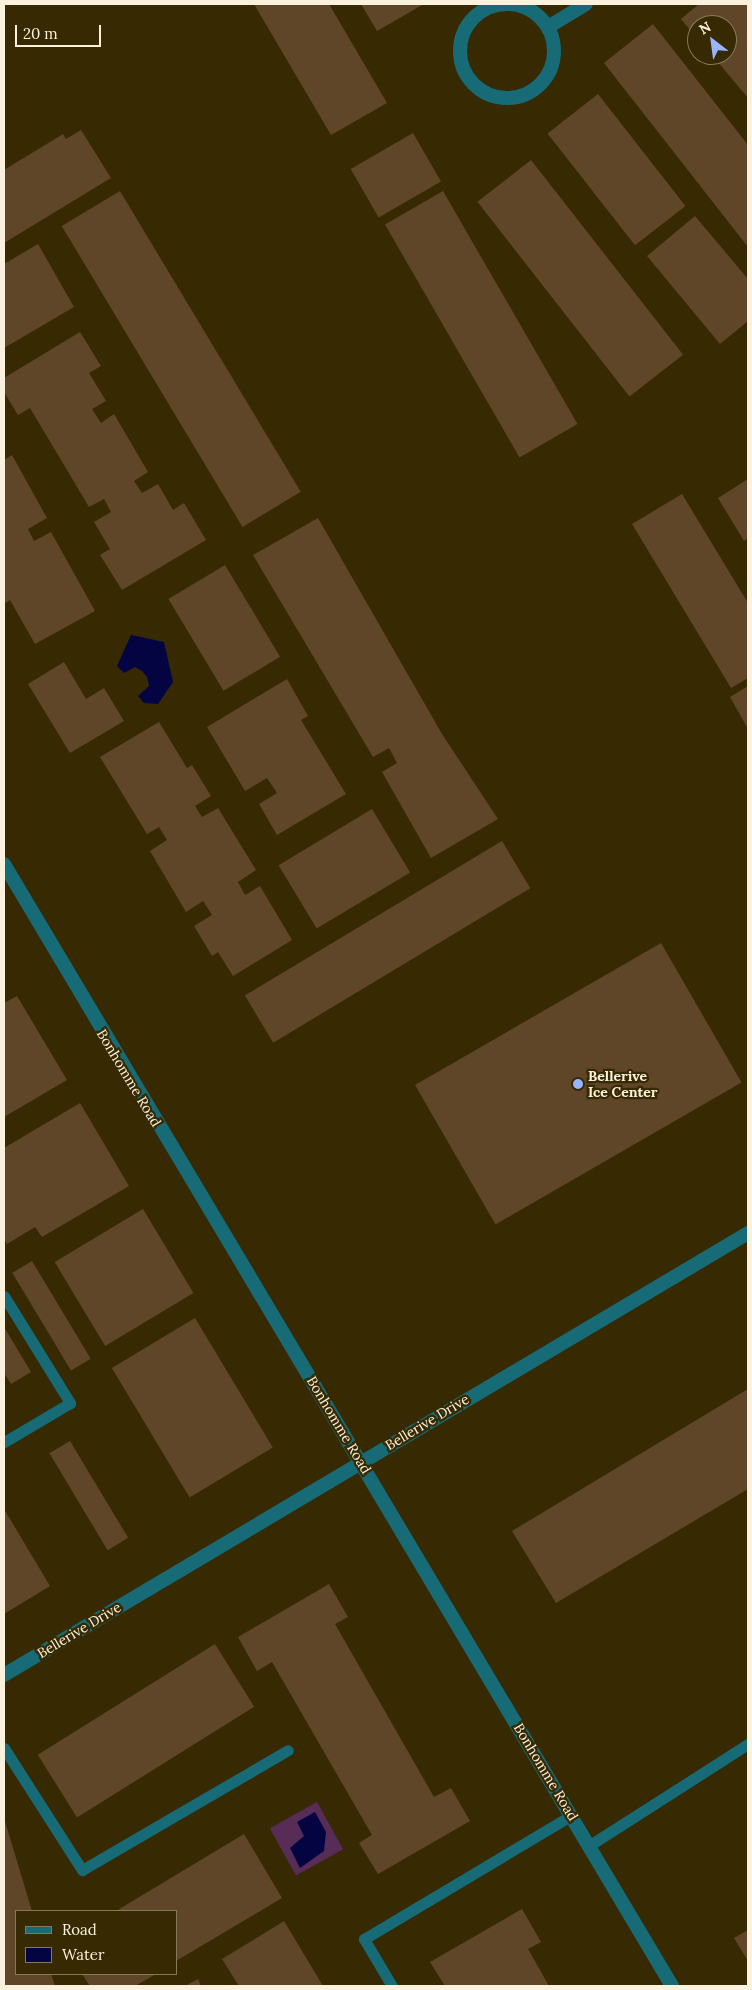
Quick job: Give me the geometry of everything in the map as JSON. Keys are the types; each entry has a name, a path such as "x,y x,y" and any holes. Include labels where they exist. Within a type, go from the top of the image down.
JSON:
{"street":[{"path":"548,27 586,4"},
{"path":"515,5 528,9 548,27 554,48 550,70 531,92 502,98 476,87 467,76 460,51 462,38 476,16 488,8 515,5"},
{"name":"Bonhomme Road","path":"4,864 138,1093 361,1461 672,1986"},
{"name":"Bellerive Drive","path":"4,1675 361,1461 748,1233"}],"lane":[{"path":"4,1296 70,1404 4,1442"},
{"path":"590,1845 748,1744"},
{"path":"4,1748 82,1870 288,1750"},
{"path":"392,1986 364,1939 572,1815"}],"shaded area":[{"path":"317,1802 343,1849 296,1875 270,1828"}],"water":[{"path":"131,635 164,642 173,682 158,704 144,703 138,696 149,686 147,677 142,671 135,667 124,673 117,666"},
{"path":"315,1812 326,1832 324,1851 300,1868 290,1848 304,1836 297,1822"}],"building":[{"path":"254,4 329,4 387,103 331,135"},
{"path":"361,4 424,4 377,31"},
{"path":"699,4 748,4 748,98 720,65 737,65 737,15 687,15 687,26 681,19"},
{"path":"653,24 748,145 748,247 604,63"},
{"path":"598,94 685,206 635,245 548,133"},
{"path":"81,130 111,178 4,243 4,170 63,134 66,139"},
{"path":"413,133 441,181 379,217 351,169"},
{"path":"531,160 683,355 629,397 477,202"},
{"path":"120,191 301,492 242,527 62,226"},
{"path":"443,191 578,424 519,457 385,225"},
{"path":"695,216 748,279 748,321 720,344 647,256"},
{"path":"38,244 74,307 4,348 4,264"},
{"path":"80,332 101,366 89,373 106,401 92,409 101,423 114,414 148,472 134,481 142,493 158,484 173,510 184,503 206,540 122,590 100,555 110,549 94,522 111,512 104,499 89,507 30,408 18,415 4,392 4,378"},
{"path":"12,455 47,518 28,529 34,541 51,532 95,611 35,644 10,600 4,604 4,460"},
{"path":"748,479 748,538 744,541 718,498"},
{"path":"682,494 748,603 748,678 731,688 632,524"},
{"path":"318,518 442,734 498,819 431,858 382,772 397,763 389,748 373,757 253,555"},
{"path":"225,565 280,657 224,691 168,599"},
{"path":"64,662 86,699 104,688 124,721 70,753 28,684"},
{"path":"287,679 308,716 301,720 346,794 277,835 259,804 277,793 267,778 245,791 207,727"},
{"path":"748,686 748,729 730,697"},
{"path":"159,722 187,768 192,765 211,796 195,806 202,817 218,808 256,870 238,882 245,895 260,886 292,940 233,976 218,952 212,956 194,926 212,915 203,901 186,912 150,851 167,840 159,827 147,834 100,757"},
{"path":"372,809 410,872 317,929 279,865"},
{"path":"502,841 530,888 273,1043 245,996"},
{"name":"Bellerive Ice Center","path":"661,943 742,1082 496,1224 415,1085"},
{"path":"17,996 67,1080 4,1117 4,1003"},
{"path":"80,1103 129,1186 42,1237 35,1227 7,1244 4,1239 4,1148"},
{"path":"143,1209 193,1293 105,1346 55,1262"},
{"path":"32,1261 91,1359 71,1371 12,1273"},
{"path":"195,1318 273,1447 190,1497 112,1368"},
{"path":"4,1327 31,1372 11,1384 4,1373"},
{"path":"748,1389 748,1489 556,1603 512,1531"},
{"path":"70,1441 128,1538 108,1550 49,1453"},
{"path":"4,1509 50,1586 4,1614"},
{"path":"329,1584 348,1617 335,1624 434,1797 451,1788 470,1821 378,1874 359,1843 372,1835 272,1662 257,1671 238,1637"},
{"path":"215,1644 254,1707 77,1818 38,1755"},
{"path":"4,1818 32,1910 15,1910 15,1975 51,1975 55,1986 4,1986"},
{"path":"244,1834 282,1898 178,1960 178,1910 118,1910"},
{"path":"522,1909 541,1942 528,1949 549,1986 445,1986 430,1962"},
{"path":"284,1921 323,1986 239,1986 222,1959"},
{"path":"748,1930 748,1961 734,1938"},
{"path":"83,1975 154,1975 135,1986 90,1986"},
{"path":"198,1979 201,1986 185,1986"}],"place":[{"name":"Bellerive Ice Center","path":"578,1084"}]}
